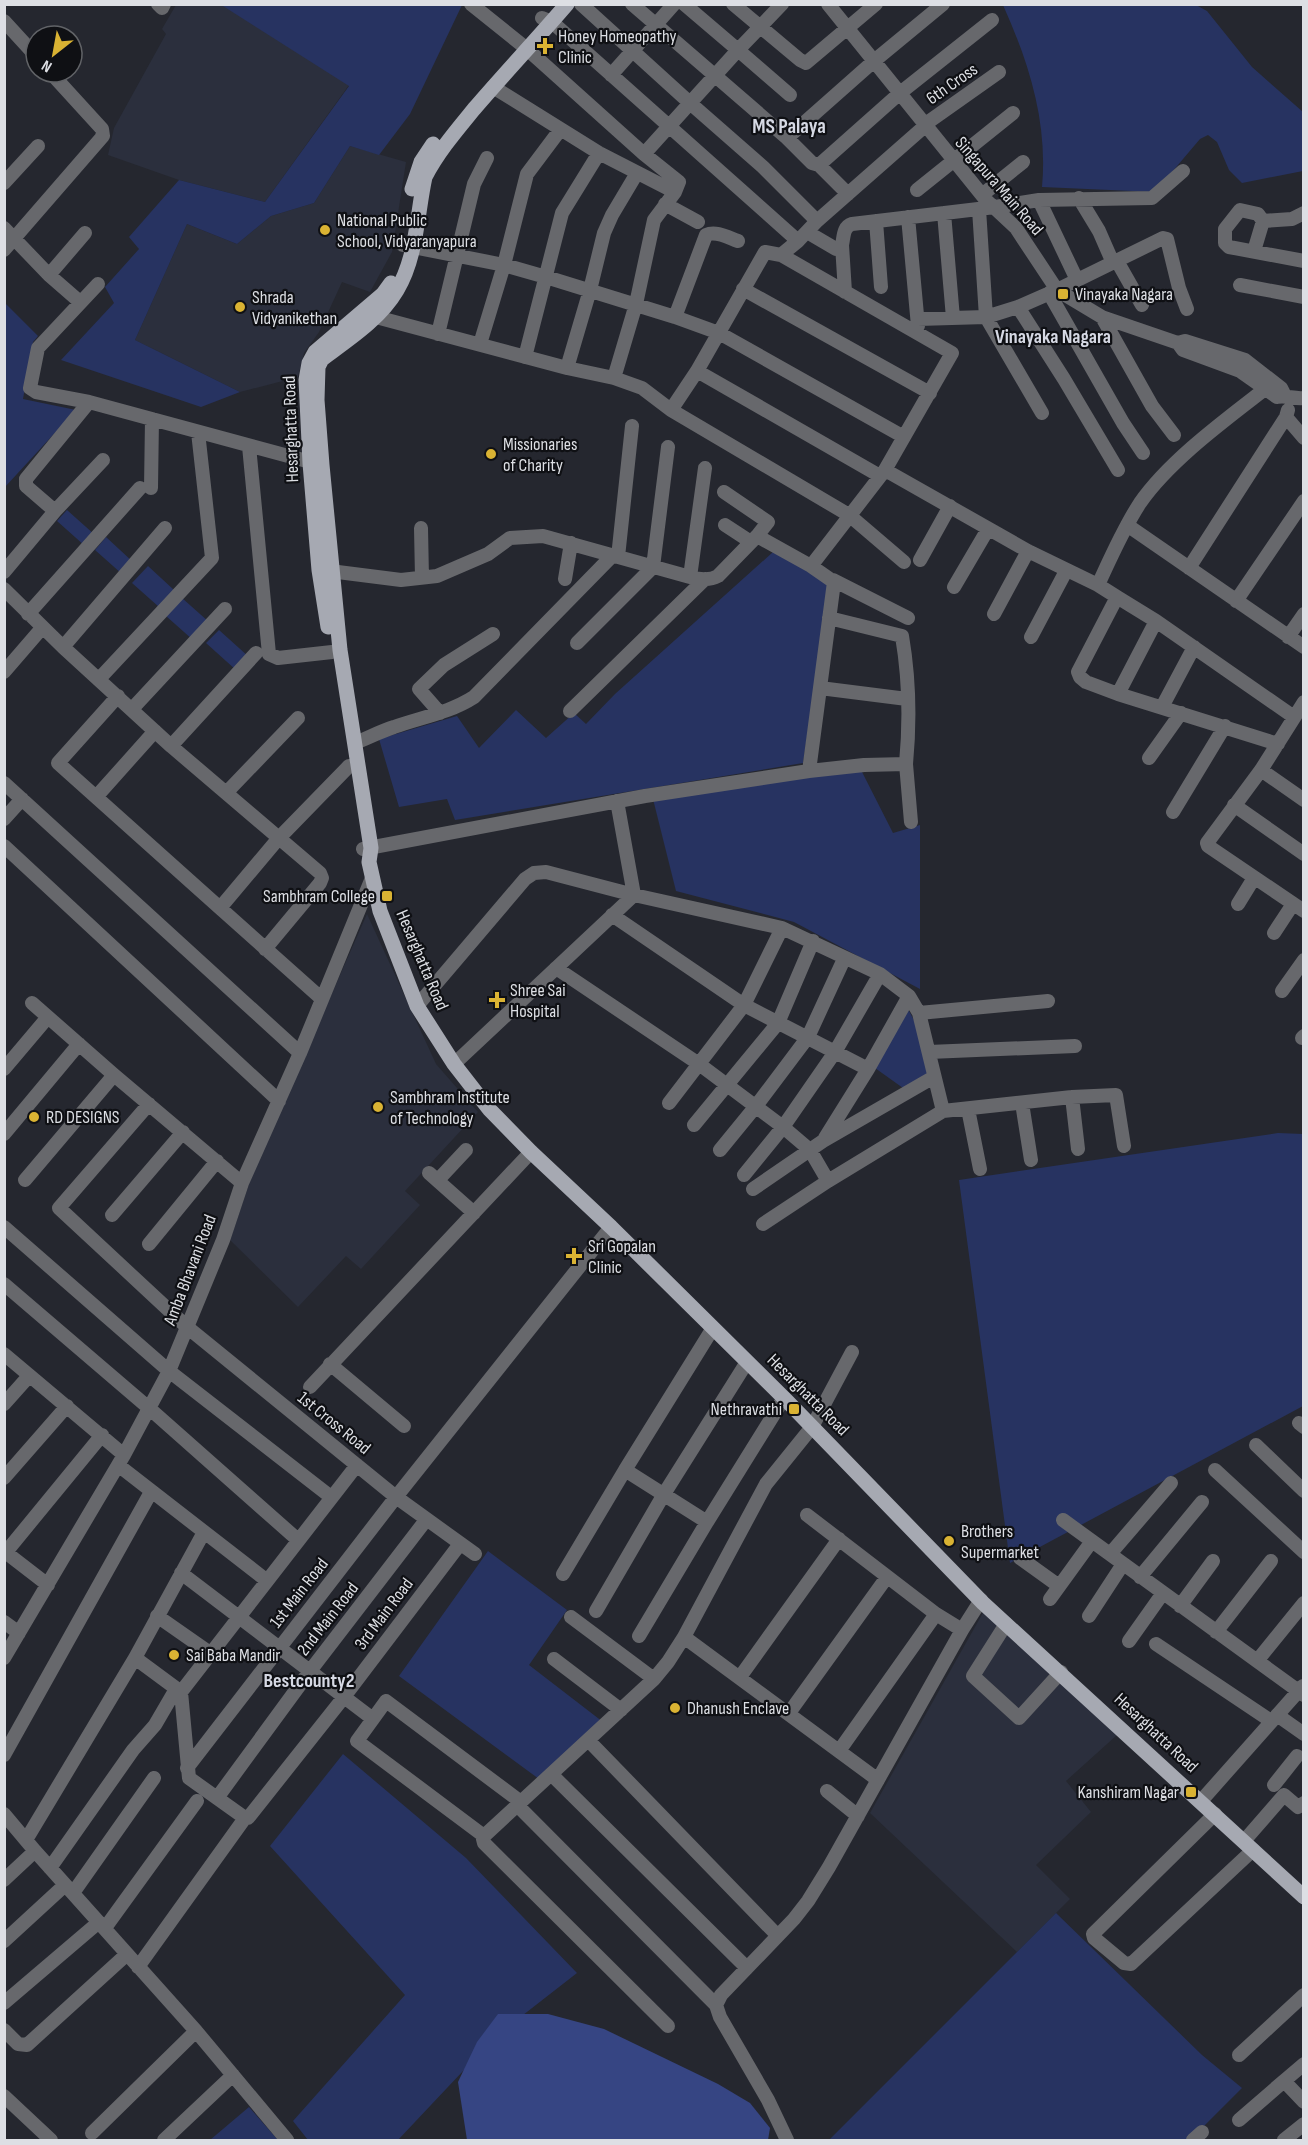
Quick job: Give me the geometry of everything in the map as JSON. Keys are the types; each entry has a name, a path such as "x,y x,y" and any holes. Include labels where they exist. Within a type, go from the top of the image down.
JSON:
{"main road":[{"name":"Hesarghatta Road","path":"547,20 553,4"},
{"name":"Hesarghatta Road","path":"567,4 547,20 437,140 421,162 416,173 407,246 398,268 383,294 311,357 306,380 316,464 332,652 367,853 380,911 417,1006 454,1064 489,1109 784,1398 981,1600 1304,1897"},
{"name":"Hesarghatta Road","path":"316,464 319,362 376,317 398,289 425,177 432,163 523,46"},
{"name":"Hesarghatta Road","path":"326,570 355,743 353,766"}],"street":[{"path":"471,4 523,46 644,154 679,182 675,192 654,220 636,304 614,378"},
{"path":"581,4 763,167 817,221"},
{"path":"632,4 787,138 812,163 819,165 848,194"},
{"path":"611,75 674,4"},
{"path":"684,4 790,95"},
{"path":"733,4 806,63 876,4"},
{"path":"644,154 782,4"},
{"name":"Singapura Main Road","path":"828,4 982,195 1016,228 1053,292 1102,316 1178,343 1185,341 1243,365 1293,398"},
{"path":"787,138 943,4"},
{"path":"547,20 669,127 802,237 836,249 842,245"},
{"path":"819,165 900,93 992,20"},
{"path":"4,21 24,43"},
{"name":"6th Cross","path":"743,289 765,252 781,255 925,125 999,72"},
{"path":"4,250 103,136 102,129 61,84"},
{"path":"493,87 599,153 675,192"},
{"path":"916,190 1013,113"},
{"path":"480,344 504,266 527,174 560,130"},
{"path":"4,183 38,146"},
{"path":"525,357 562,213 599,153"},
{"path":"438,334 474,184 487,158"},
{"path":"982,195 1023,162"},
{"path":"845,292 842,245 847,226 852,224 1039,200 1152,198 1183,171"},
{"path":"567,368 604,233 637,173"},
{"path":"1079,198 1142,305"},
{"path":"1039,200 1077,280"},
{"path":"665,204 698,222"},
{"path":"979,209 986,317 1042,413"},
{"path":"1263,221 1258,214 1240,210 1225,229 1227,245 1304,261"},
{"path":"944,213 952,318"},
{"path":"1263,221 1292,219 1304,213"},
{"path":"908,217 918,326"},
{"path":"876,221 881,287"},
{"path":"1254,251 1263,221"},
{"path":"4,228 49,275 80,302"},
{"path":"49,275 85,232"},
{"path":"675,317 706,235 710,233 738,241"},
{"path":"918,326 952,318 986,317 1018,307 1166,238 1179,288 1188,309"},
{"path":"407,246 546,277 636,304 719,333 904,437"},
{"path":"781,255 845,292 918,326 952,353 882,473 811,566"},
{"path":"98,285 38,348 30,388 36,392 89,402 316,464"},
{"path":"1240,285 1304,297"},
{"path":"671,410 697,371 743,289 930,393"},
{"path":"1053,292 1123,423 1143,453"},
{"path":"1018,307 1118,470"},
{"path":"1102,316 1152,406 1174,435"},
{"path":"376,317 567,368 614,378 646,390 671,410 849,515 904,562"},
{"name":"Singapura Main Road","path":"1243,365 1276,397 1293,398"},
{"path":"697,371 882,473 950,506 1028,551 1098,585 1156,621 1294,717"},
{"path":"1098,585 1127,525 1141,502 1161,477 1265,388"},
{"path":"1189,568 1286,417 1293,398"},
{"path":"55,512 26,486 26,479 89,402"},
{"path":"1286,417 1304,438"},
{"path":"28,614 145,488 152,419"},
{"path":"355,743 393,727 459,706 474,697 615,556 632,426"},
{"path":"99,679 212,558 198,432"},
{"path":"249,446 269,654 278,658 332,652"},
{"path":"577,643 653,567 668,447"},
{"path":"7,564 104,460"},
{"path":"690,577 705,468"},
{"path":"326,570 401,580 437,576 488,554 510,538 543,536 690,577 712,579 718,576 768,522 724,492"},
{"path":"1236,601 1304,501"},
{"path":"920,560 950,506"},
{"path":"725,525 811,566 833,580 908,618"},
{"path":"1127,525 1304,647"},
{"path":"63,647 165,528"},
{"path":"421,528 422,578"},
{"path":"954,587 988,529"},
{"path":"565,579 571,543"},
{"path":"994,614 1028,551"},
{"path":"1031,637 1066,571"},
{"path":"570,711 705,579"},
{"path":"809,771 833,580"},
{"path":"4,589 42,628 171,746 320,873 322,878 320,884 265,949"},
{"path":"1117,597 1078,672 1080,677 1086,682 1118,694 1278,744"},
{"path":"132,709 225,609"},
{"path":"1288,637 1304,614"},
{"path":"829,618 902,636 907,699 906,764 911,822"},
{"path":"1118,694 1156,621"},
{"path":"7,665 42,628"},
{"path":"440,713 419,689 444,665 493,634"},
{"path":"1162,707 1194,647"},
{"path":"171,746 256,653"},
{"path":"820,688 907,699"},
{"path":"118,696 58,763 322,999"},
{"path":"1274,933 1298,908 1208,846 1207,841 1261,770 1304,702"},
{"path":"1149,758 1181,712"},
{"path":"226,793 298,718"},
{"path":"1173,812 1225,726"},
{"path":"96,797 155,731"},
{"path":"367,853 617,801 809,771 864,765 906,764"},
{"path":"220,908 278,839 353,766"},
{"path":"1261,770 1304,800"},
{"path":"4,783 300,1053"},
{"path":"4,819 22,798"},
{"path":"617,801 634,895"},
{"path":"1234,805 1304,854"},
{"path":"4,846 279,1101"},
{"path":"417,1006 525,879 534,873 546,872 634,895 782,928 880,974 909,996 919,1014 943,1111"},
{"name":"Amba Bhavani Road","path":"4,1658 150,1410 169,1371 223,1240 242,1183 300,1053 372,878"},
{"path":"1238,904 1254,878"},
{"path":"454,1064 634,895"},
{"path":"612,915 744,1005 808,1036 868,1069"},
{"path":"669,1103 744,1005 782,928"},
{"path":"694,1125 778,1023 813,941"},
{"path":"720,1150 808,1036 844,958"},
{"path":"1282,990 1304,960"},
{"path":"556,968 699,1064 783,1127 810,1150 828,1181"},
{"path":"744,1175 783,1127 835,1052 880,974"},
{"path":"823,1141 868,1069 909,996"},
{"path":"919,1014 1048,1001"},
{"path":"32,1003 242,1183"},
{"path":"4,1069 48,1017"},
{"path":"4,1134 79,1044"},
{"path":"929,1052 1075,1046"},
{"path":"25,1180 114,1075"},
{"path":"753,1189 823,1141 934,1077"},
{"path":"763,1224 828,1181 943,1111 1072,1097 1116,1095 1124,1146"},
{"path":"1072,1097 1078,1149"},
{"path":"1022,1103 1031,1160"},
{"name":"1st Cross Road","path":"149,1104 59,1208 187,1327 396,1497 475,1554"},
{"path":"968,1108 980,1169"},
{"path":"112,1215 183,1132"},
{"path":"466,1150 433,1176 474,1212"},
{"path":"310,1387 531,1152"},
{"path":"149,1244 217,1161"},
{"path":"4,1227 169,1371 331,1497"},
{"name":"1st Main Road","path":"187,1768 396,1497 611,1227"},
{"path":"4,1284 298,1540"},
{"path":"563,1574 713,1328"},
{"path":"668,2026 484,1843 484,1836 654,1679 668,1662 684,1637 765,1484 812,1427 852,1352"},
{"path":"4,1354 102,1436 151,1492 266,1580"},
{"path":"596,1611 664,1494 747,1362"},
{"path":"330,1364 404,1426"},
{"path":"4,1404 30,1376"},
{"path":"639,1636 784,1398"},
{"path":"4,1478 67,1406"},
{"path":"48,1585 5,1552 102,1436"},
{"path":"1256,1445 1304,1491"},
{"path":"50,1868 178,1690 210,1653 357,1465"},
{"path":"625,1470 707,1522"},
{"path":"1215,1470 1304,1552"},
{"path":"1110,1554 1171,1483"},
{"path":"4,1755 151,1492"},
{"path":"1140,1577 1202,1502"},
{"path":"807,1515 936,1614 962,1630"},
{"name":"2nd Main Road","path":"217,1798 310,1671 426,1520"},
{"path":"1064,1520 1216,1632 1302,1690 1274,1718 1201,1802"},
{"path":"4,1880 31,1846 204,1532"},
{"path":"740,1677 839,1539"},
{"path":"1050,1599 1092,1541"},
{"name":"3rd Main Road","path":"138,1967 246,1818 344,1697 460,1544"},
{"path":"1020,1558 1059,1586"},
{"path":"1180,1606 1213,1561"},
{"path":"1216,1632 1271,1561"},
{"path":"1089,1616 1123,1564"},
{"path":"181,1573 373,1719"},
{"path":"789,1713 887,1577"},
{"path":"1129,1641 1163,1593"},
{"path":"716,2005 721,1995 808,1901 981,1600"},
{"path":"1257,1661 1304,1603"},
{"path":"839,1751 936,1614"},
{"path":"157,1616 210,1653"},
{"path":"572,1617 654,1679"},
{"path":"4,1622 19,1634"},
{"path":"1006,1624 973,1676 1019,1718 1061,1672"},
{"path":"684,1637 878,1780"},
{"path":"1156,1644 1274,1718 1304,1734"},
{"path":"135,1658 178,1690 189,1779 246,1818"},
{"path":"554,1659 621,1710"},
{"path":"484,1836 357,1741 386,1701 519,1804 716,2005 720,2017 768,2100 787,2140"},
{"path":"588,1740 777,1935"},
{"path":"1274,1785 1298,1756"},
{"path":"551,1774 747,1968"},
{"path":"1263,1774 1298,1807 1304,1803"},
{"path":"4,1941 69,1889 154,1778"},
{"path":"827,1791 858,1816"},
{"path":"1215,1814 1093,1934 1094,1938 1124,1963 1131,1964 1248,1845 1284,1795"},
{"path":"4,2003 102,1925 197,1800"},
{"path":"4,1814 126,1955 196,2031 287,2140"},
{"path":"4,2030 18,2044 27,2045 126,1955"},
{"path":"1239,2055 1304,1995"},
{"path":"92,2133 196,2031"},
{"path":"1239,2120 1304,2064"},
{"path":"164,2140 233,2075"},
{"path":"1284,2081 1304,2102"},
{"path":"4,2097 51,2140"},
{"path":"1284,2140 1304,2124"}],"shaded area":[{"path":"176,5 224,5 349,85 265,202 179,180 108,155 114,128 166,34 162,29"},
{"path":"224,5 462,5 410,114 379,155 350,146 314,203 271,216 237,244 187,224 135,340 240,392 201,407 61,360 114,303 105,287 139,249 129,237 179,180 265,202 349,86"},
{"path":"1003,5 1196,5 1207,11 1252,67 1303,112 1303,171 1242,183 1229,170 1217,142 1208,135 1200,139 1155,192 1042,187 1042,139 1039,116 1021,49"},
{"name":"Shrada Vidyanikethan","path":"350,146 406,162 392,252 370,292 342,282 319,332 304,353 298,377 240,392 135,340 187,224 237,244 271,216 314,203"},
{"path":"4,302 38,336 33,342 23,399 76,410 5,487"},
{"path":"67,510 95,535 85,546 57,521"},
{"path":"106,537 133,562 122,574 95,550"},
{"path":"773,552 830,582 803,763 455,820 447,799 399,807 379,739 457,716 479,748 516,710 546,738 574,713 586,724 615,694"},
{"path":"148,566 174,590 159,607 132,583"},
{"path":"182,598 209,622 193,640 166,616"},
{"path":"219,630 249,657 236,670 206,643"},
{"path":"860,768 893,833 920,825 920,989 794,922 676,891 653,799"},
{"name":"Sambhram Institute of Technology","path":"367,914 436,1064 478,1112 405,1191 420,1205 361,1269 346,1256 298,1307 230,1240 254,1169"},
{"path":"908,1009 916,1024 930,1073 903,1088 875,1068"},
{"path":"1278,1133 1303,1134 1303,1406 1010,1563 959,1180"},
{"path":"488,1551 567,1610 529,1665 603,1722 539,1779 399,1676"},
{"path":"984,1611 1117,1735 1066,1781 1091,1812 1036,1865 1070,1899 1017,1952 870,1813"},
{"path":"343,1754 466,1858 577,1973 496,2036 398,2140 308,2140 293,2121 405,1995 270,1846"},
{"path":"1056,1913 1202,2055 1242,2088 1187,2140 829,2140"},
{"path":"498,2014 548,2014 604,2029 718,2084 750,2103 770,2128 768,2140 467,2140 458,2082 477,2042"},
{"path":"249,2107 278,2140 210,2140"}],"place":[{"name":"Honey Homeopathy Clinic","path":"545,46"},
{"name":"National Public School, Vidyaranyapura","path":"325,230"},
{"name":"Vinayaka Nagara","path":"1063,294"},
{"name":"Shrada Vidyanikethan","path":"240,307"},
{"name":"Missionaries of Charity","path":"491,454"},
{"name":"Sambhram College","path":"387,896"},
{"name":"Shree Sai Hospital","path":"497,1000"},
{"name":"Sambhram Institute of Technology","path":"378,1107"},
{"name":"RD DESIGNS","path":"34,1117"},
{"name":"Sri Gopalan Clinic","path":"574,1256"},
{"name":"Nethravathi","path":"794,1409"},
{"name":"Brothers Supermarket","path":"949,1541"},
{"name":"Sai Baba Mandir","path":"174,1655"},
{"name":"Dhanush Enclave","path":"675,1708"},
{"name":"Kanshiram Nagar","path":"1191,1792"}],"district":[{"name":"MS Palaya","path":"789,126"},
{"name":"Vinayaka Nagara","path":"1053,337"},
{"name":"Bestcounty2","path":"309,1681"}]}
